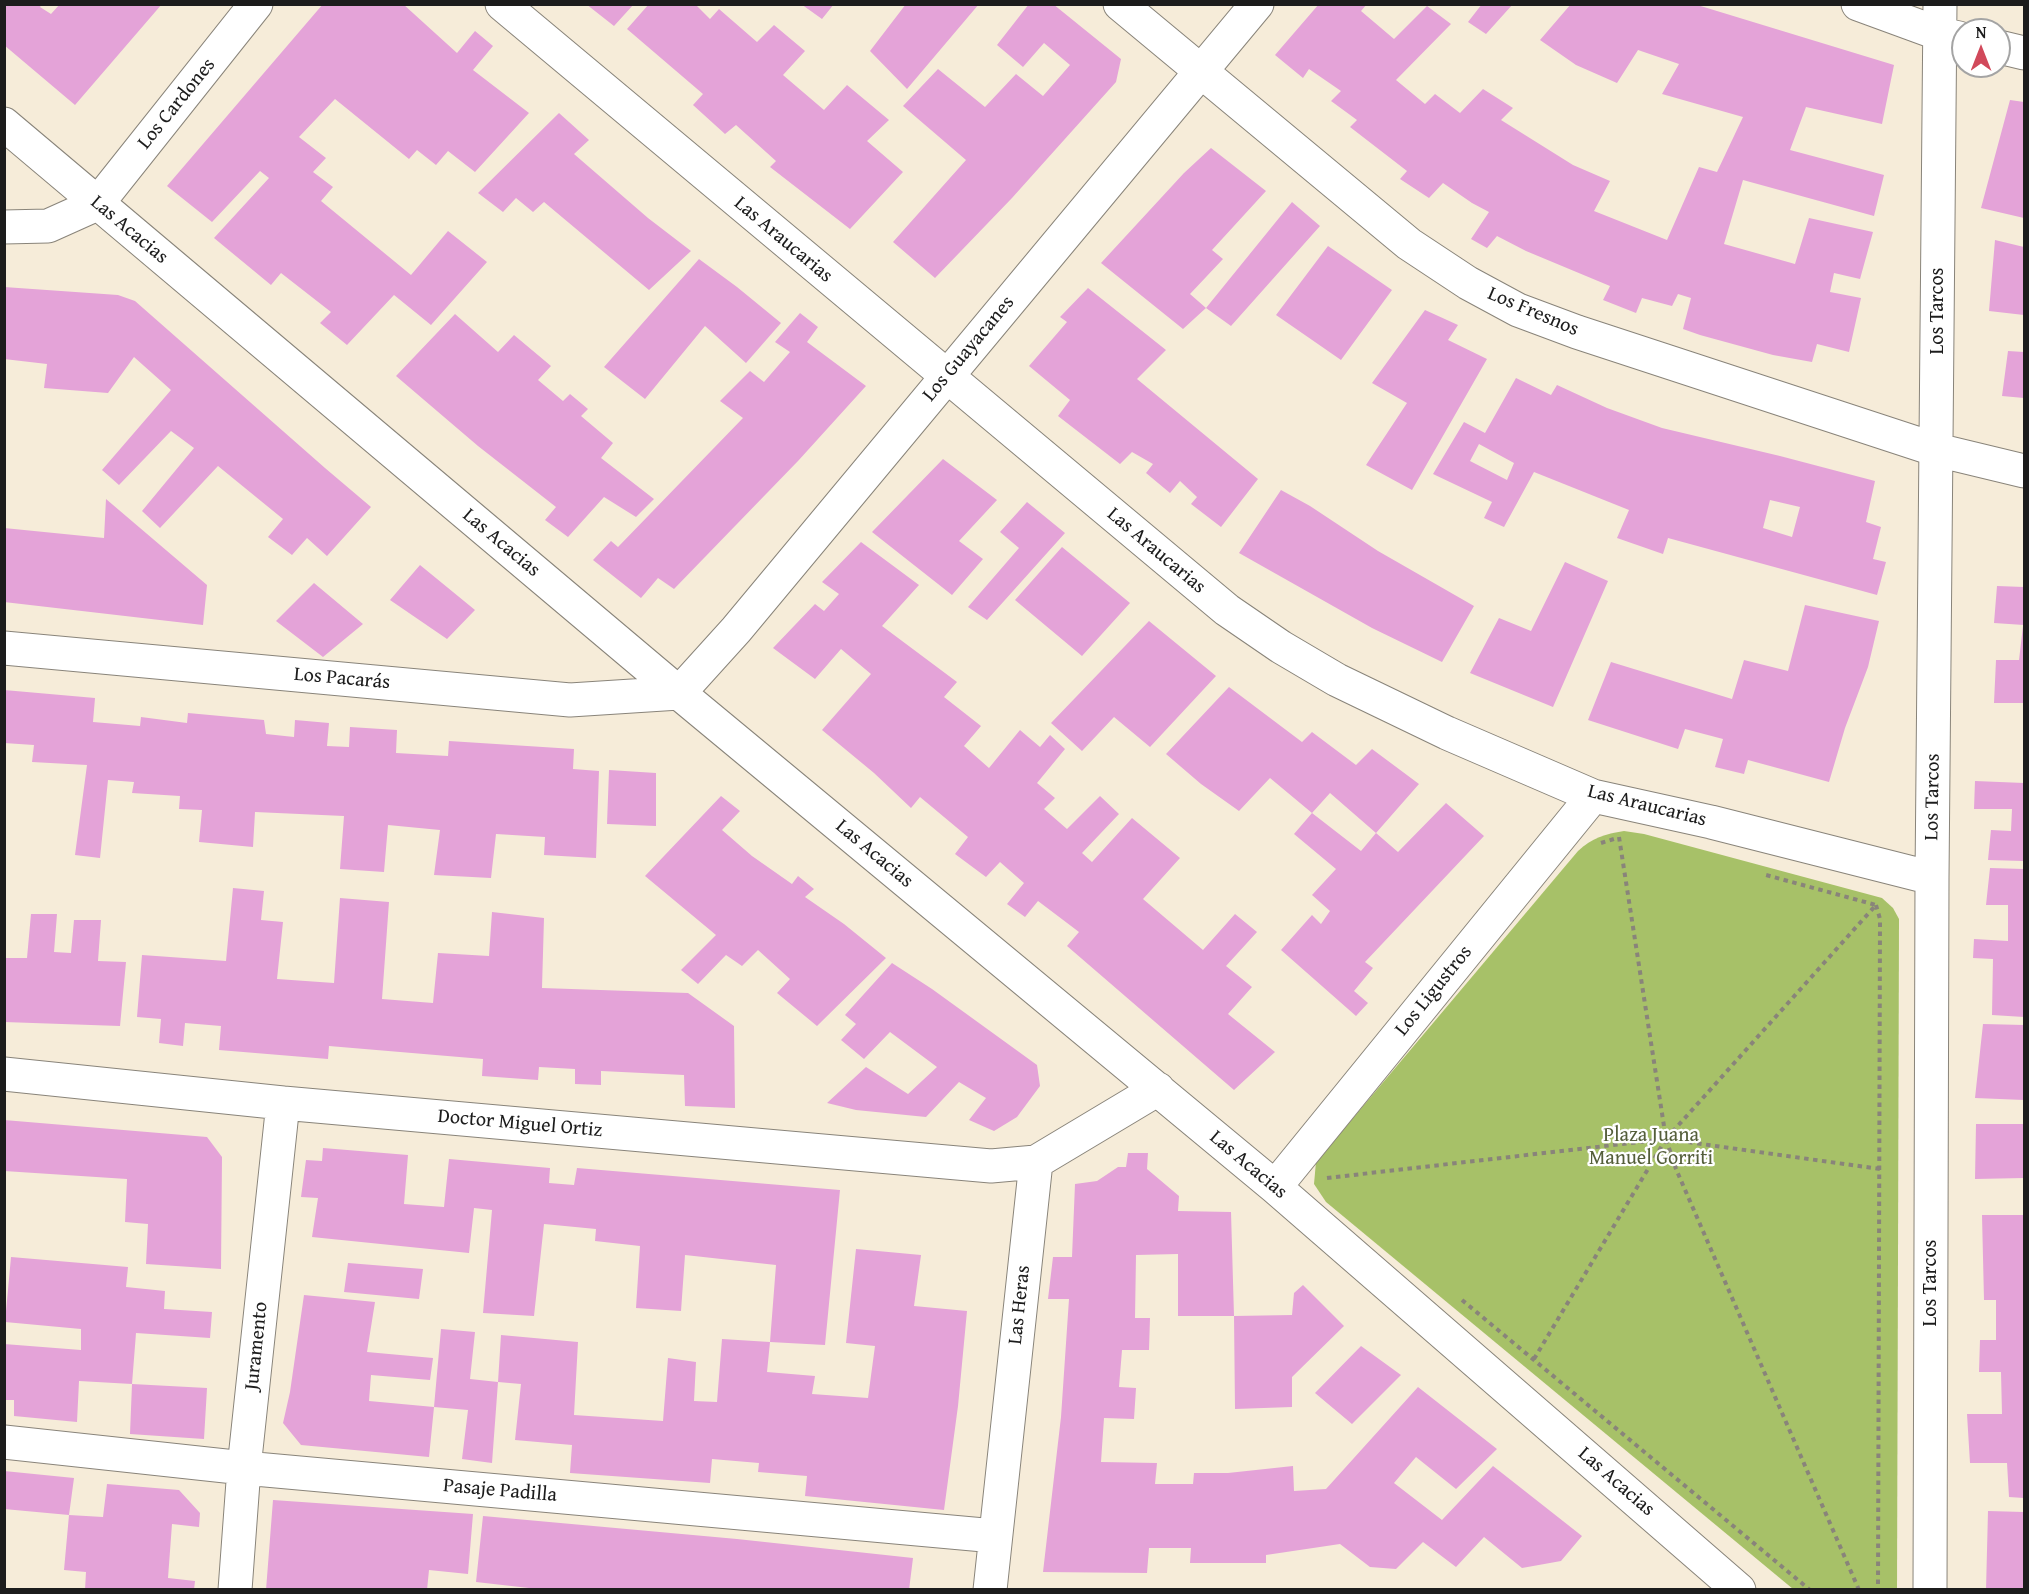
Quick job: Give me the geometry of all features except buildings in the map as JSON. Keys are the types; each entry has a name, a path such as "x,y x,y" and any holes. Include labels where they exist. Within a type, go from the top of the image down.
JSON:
{"street":[{"name":"Los Cardones","path":"97,204 256,4"},
{"name":"Las Araucarias","path":"502,4 1227,610 1281,647 1337,680 1447,733 1593,795 1711,822 1932,878"},
{"name":"Los Fresnos","path":"1120,4 1409,243 1468,284 1518,310 1577,332 1937,450 2025,471"},
{"name":"Los Guayacanes","path":"679,693 736,630 1257,4"},
{"path":"1858,4 1948,26"},
{"name":"Los Tarcos","path":"1930,1590 1932,878 1937,450 1948,26"},
{"name":"Las Acacias","path":"4,124 679,693 1275,1187 1740,1590"},
{"path":"4,227 48,226 97,204"},
{"name":"Los Pacarás","path":"4,648 570,700 679,693"},
{"name":"Los Ligustros","path":"1275,1187 1593,795"},
{"name":"Doctor Miguel Ortiz","path":"4,1074 283,1103 991,1166 1036,1162"},
{"path":"1036,1162 1158,1089"},
{"name":"Juramento","path":"235,1590 244,1468 283,1103"},
{"name":"Las Heras","path":"990,1590 1036,1162"},
{"name":"Pasaje Padilla","path":"4,1442 244,1468 995,1536"}],"path":[{"path":"1619,837 1666,1139 1676,1169 1859,1590"},
{"path":"1599,843 1619,837 1629,837"},
{"path":"1763,874 1876,905"},
{"path":"1534,1359 1666,1139 1876,905"},
{"path":"1876,905 1880,920 1878,1590"},
{"path":"1323,1178 1666,1139 1880,1169"},
{"path":"1324,1171 1323,1178 1327,1185"},
{"path":"1460,1298 1810,1590"}],"green space":[{"name":"Plaza Juana Manuel Gorriti","path":"1624,831 1644,834 1882,898 1893,908 1899,919 1897,1589 1793,1589 1326,1202 1314,1184 1316,1162 1578,851 1599,837"}]}
